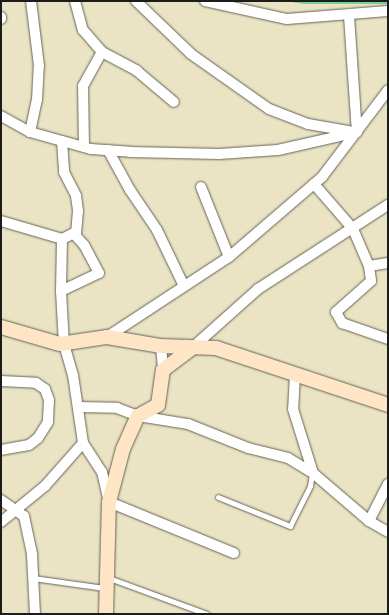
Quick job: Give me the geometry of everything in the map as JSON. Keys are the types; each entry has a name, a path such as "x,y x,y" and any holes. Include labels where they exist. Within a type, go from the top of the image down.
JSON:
{"street":[{"path":"30,132 37,100 39,66 31,1"},
{"path":"75,1 83,30 102,52 137,71 174,102"},
{"path":"136,1 191,54 269,109 308,124 357,132"},
{"path":"205,1 287,19 348,16 388,11"},
{"path":"348,16 357,132"},
{"path":"84,147 83,86 102,52"},
{"path":"107,337 228,257 314,184 357,132 388,90"},
{"path":"1,116 30,132 84,147 108,150 220,154 278,150 357,132"},
{"path":"62,141 64,172 76,196 78,211 74,234"},
{"path":"108,150 130,190 157,230 184,286"},
{"path":"314,184 353,230 369,266 371,281 336,312 342,323 388,339"},
{"path":"201,187 228,257"},
{"path":"163,370 191,349 258,289 353,230 388,205"},
{"path":"1,221 62,239 74,234"},
{"path":"60,292 98,273 84,245 74,234"},
{"path":"62,239 60,292 64,344 78,407 83,443 102,472 109,502"},
{"path":"369,266 388,264"},
{"path":"1,327 33,338 64,344 107,337 161,346 191,349 216,348 388,405"},
{"path":"106,614 109,502 123,448 138,416 158,405 163,370 161,346"},
{"path":"295,374 293,409 313,473"},
{"path":"1,381 36,384 45,389 49,400 48,422 38,438 29,445 1,450"},
{"path":"78,407 117,408 138,416 188,424 248,448 288,458 313,473 369,521 388,532"},
{"path":"1,522 19,510 46,486 83,443"},
{"path":"369,521 388,484"},
{"path":"1,500 19,510 24,516 33,578 35,614"},
{"path":"109,502 234,553"}],"lane":[{"path":"218,497 290,526 310,486 313,473"},
{"path":"33,578 108,583 207,614"}],"green space":[{"path":"286,1 388,1 388,4 303,4"}]}
